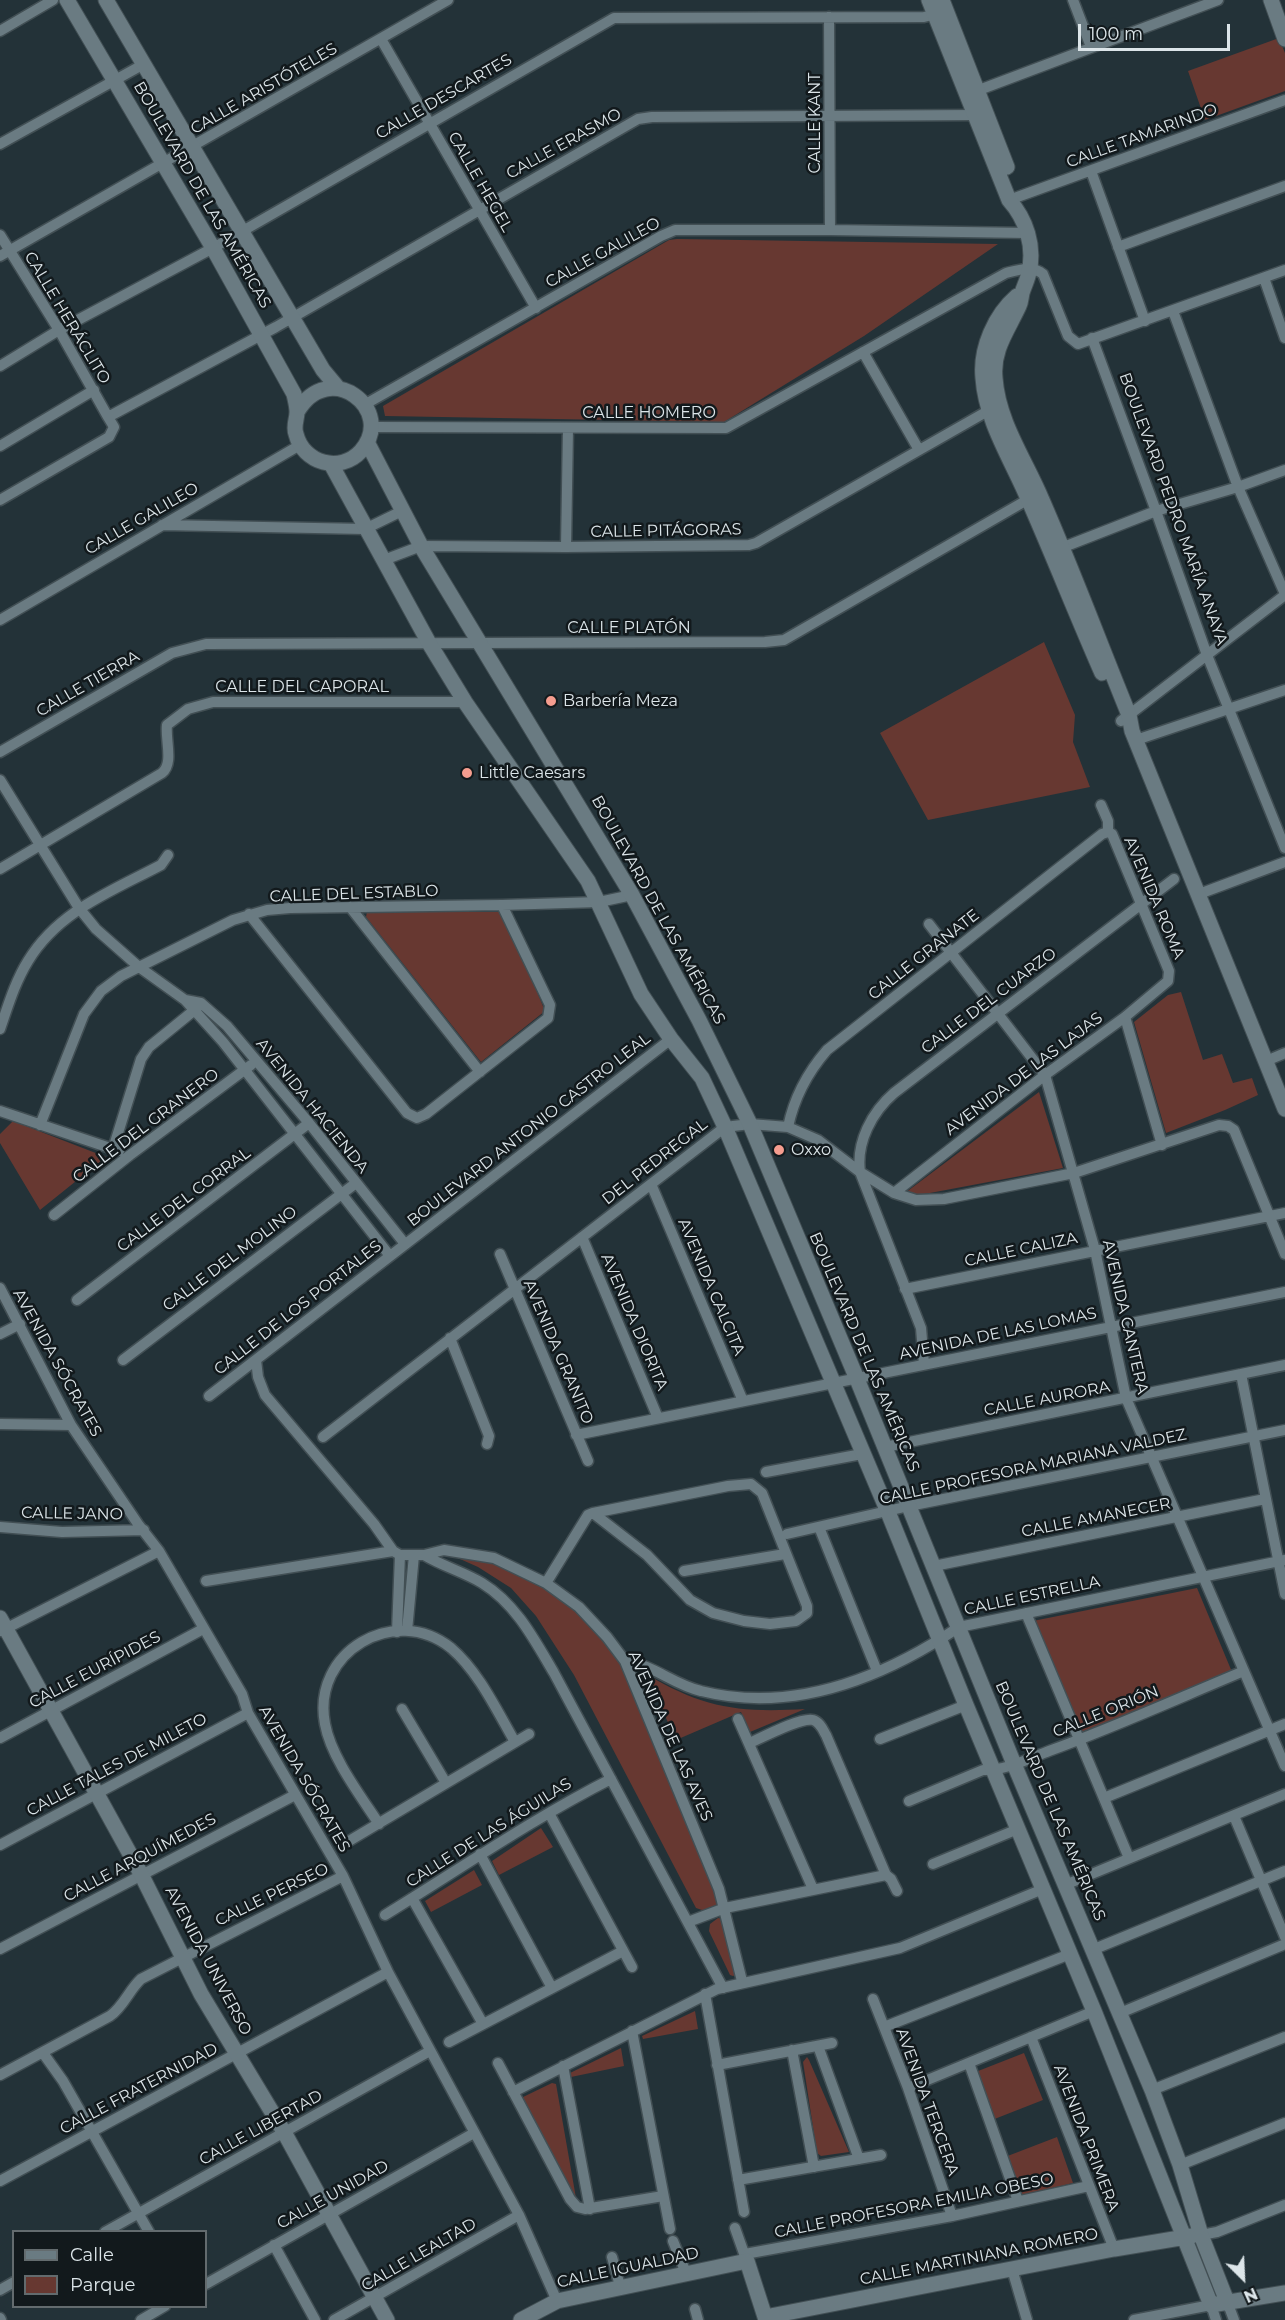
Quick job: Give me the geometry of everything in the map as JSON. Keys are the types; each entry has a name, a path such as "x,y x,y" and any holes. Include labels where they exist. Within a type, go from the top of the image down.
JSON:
{"main road":[{"name":"BOULEVARD DE LAS AMÉRICAS","path":"68,0 213,248 294,394 297,412 295,433 300,445"},
{"name":"BOULEVARD DE LAS AMÉRICAS","path":"106,0 323,370 339,388 356,396 364,405"},
{"path":"1271,0 1285,39"},
{"path":"938,6 1028,233 1031,248 1030,269 1022,293 1015,297 999,317 986,347 982,378 994,407 998,436 1034,496 1199,894 1285,1109"},
{"path":"972,93 975,115 1016,203"},
{"path":"297,412 312,393 323,389 339,388"},
{"path":"300,445 309,456 319,461 331,464 351,458 360,452 367,442 371,427 364,405"},
{"name":"BOULEVARD DE LAS AMÉRICAS","path":"367,442 421,546 632,895 724,1067 857,1379 1014,1764 1152,2090 1180,2166 1201,2235 1228,2304"},
{"path":"331,464 429,643 465,702 579,866 599,902 641,994 671,1039 702,1078 725,1127 888,1512 1094,2012 1214,2313 1228,2304 1285,2293"},
{"path":"702,1078 724,1067"},
{"name":"AVENIDA UNIVERSO","path":"2,1626 141,1874 201,1994 284,2132 387,2320"},
{"name":"CALLE MARTINIANA ROMERO","path":"765,2318 1114,2249 1201,2235"},
{"path":"746,2258 765,2318"},
{"name":"CALLE IGUALDAD","path":"521,2320 557,2301 746,2258"}],"street":[{"path":"0,31 53,0"},
{"name":"CALLE ARISTÓTELES","path":"4,254 448,0"},
{"path":"1072,0 1091,47"},
{"path":"972,93 1218,0"},
{"name":"CALLE DESCARTES","path":"0,366 59,330 213,248 614,18 924,17 938,6"},
{"name":"CALLE KANT","path":"829,17 830,230"},
{"name":"CALLE HEGEL","path":"381,39 536,308"},
{"path":"0,144 144,64"},
{"name":"CALLE TAMARINDO","path":"1016,203 1091,171 1285,100"},
{"name":"CALLE ERASMO","path":"108,417 262,335 478,209 645,117 975,115"},
{"path":"1091,171 1145,321"},
{"path":"1118,248 1285,186"},
{"name":"CALLE GALILEO","path":"364,405 675,230 1028,233"},
{"name":"CALLE HERÁCLITO","path":"0,235 4,254 59,330 108,417"},
{"path":"1030,269 1044,274 1070,340 1078,344 1285,270"},
{"name":"CALLE HOMERO","path":"371,427 726,428 992,280 1006,273 1030,269"},
{"path":"1264,278 1285,338"},
{"path":"1129,727 1207,655 1285,594 1238,487 1173,311"},
{"name":"BOULEVARD PEDRO MARÍA ANAYA","path":"1092,338 1207,655 1285,848"},
{"path":"864,352 919,450"},
{"path":"0,446 94,390"},
{"name":"CALLE PITÁGORAS","path":"384,560 421,546 566,547 748,545 756,543 994,407"},
{"path":"0,500 109,437 114,427 108,417"},
{"path":"566,547 568,429"},
{"name":"CALLE GALILEO","path":"0,620 300,445"},
{"path":"1057,550 1156,511 1238,487 1285,470"},
{"name":"CALLE PLATÓN","path":"192,647 219,644 765,642 784,640 1034,496"},
{"path":"162,525 365,529 402,511"},
{"name":"CALLE TIERRA","path":"0,752 172,652 192,647"},
{"path":"1129,727 1228,708 1285,690"},
{"name":"CALLE DEL CAPORAL","path":"0,869 165,770 168,763 167,725 198,705 249,700 465,702"},
{"name":"AVENIDA HACIENDA","path":"0,780 79,908 96,929 139,967 227,1026 309,1123 405,1244"},
{"name":"AVENIDA ROMA","path":"1101,805 1108,821 1108,832 1112,834 1170,977"},
{"name":"CALLE GRANATE","path":"788,1127 796,1100 810,1070 827,1050 1102,834 1108,832"},
{"path":"0,1029 18,979 50,931 79,908 161,865 168,855"},
{"path":"1199,894 1285,862"},
{"name":"CALLE DEL CUARZO","path":"860,1172 859,1162 864,1137 884,1102 1174,879"},
{"name":"CALLE DEL ESTABLO","path":"40,1125 84,1014 106,986 121,976 233,920 249,914 290,908 599,902 632,895"},
{"path":"249,914 412,1118 421,1118 544,1022 550,1012 550,1005 502,905"},
{"path":"350,907 480,1072"},
{"name":"AVENIDA CANTERA","path":"929,924 1045,1075 1095,1250 1126,1398 1285,1766"},
{"name":"AVENIDA DE LAS LAJAS","path":"894,1193 1045,1075 1125,1017 1166,984 1170,977"},
{"path":"113,1149 141,1059 149,1047 197,1008"},
{"name":"AVENIDA HACIENDA","path":"197,1008 390,1256"},
{"path":"1125,1017 1162,1145"},
{"name":"BOULEVARD ANTONIO CASTRO LEAL","path":"405,1244 671,1039"},
{"path":"1266,1061 1285,1053"},
{"name":"CALLE DEL GRANERO","path":"54,1215 256,1061"},
{"path":"0,1111 130,1155"},
{"name":"CALLE DEL CORRAL","path":"77,1300 309,1123"},
{"name":"DEL PEDREGAL","path":"322,1437 725,1127 750,1124 788,1127 818,1140 860,1172 894,1193 916,1200 944,1199 1074,1173 1219,1125 1228,1126 1234,1130 1269,1216"},
{"path":"860,1172 921,1328 924,1364"},
{"name":"CALLE DEL MOLINO","path":"123,1360 356,1183"},
{"name":"AVENIDA CALCITA","path":"651,1184 743,1401"},
{"name":"CALLE CALIZA","path":"905,1289 1285,1213"},
{"path":"1269,1216 1285,1254"},
{"name":"AVENIDA DIORITA","path":"582,1238 658,1418"},
{"name":"CALLE DE LOS PORTALES","path":"209,1396 405,1244"},
{"name":"AVENIDA GRANITO","path":"500,1254 588,1461"},
{"name":"AVENIDA SÓCRATES","path":"0,1288 71,1425 159,1551 242,1694 248,1713 343,1876 388,1972 519,2215 557,2301"},
{"name":"AVENIDA DE LAS LOMAS","path":"576,1435 1285,1292"},
{"path":"0,1334 20,1324"},
{"path":"450,1338 489,1436 487,1444"},
{"path":"256,1360 258,1377 265,1395 396,1553 402,1631"},
{"name":"CALLE AURORA","path":"885,1447 1285,1365"},
{"path":"1241,1374 1265,1499 1281,1561 1285,1594"},
{"path":"0,1424 71,1425"},
{"name":"CALLE PROFESORA MARIANA VALDEZ","path":"787,1534 909,1506 1285,1430"},
{"path":"766,1472 862,1454"},
{"path":"546,1583 585,1519 593,1513 728,1486 751,1484 762,1493 807,1606 806,1616 783,1624 744,1621 714,1613 690,1600 647,1555 593,1513"},
{"name":"CALLE AMANECER","path":"934,1566 1265,1499"},
{"name":"CALLE JANO","path":"0,1527 62,1532 144,1530"},
{"path":"819,1527 877,1671"},
{"name":"AVENIDA DE LAS AVES","path":"206,1581 396,1553 419,1555 444,1550 494,1558 546,1583 590,1618 625,1661 717,1882 742,1982"},
{"path":"2,1626 159,1551"},
{"path":"684,1570 785,1554"},
{"path":"402,1631 419,1555"},
{"name":"AVENIDA DE LAS AVES","path":"419,1555 483,1584 509,1605 525,1625 554,1672 723,1988"},
{"name":"CALLE ESTRELLA","path":"625,1661 640,1665 678,1684 728,1698 804,1695 820,1692 877,1671 918,1653 959,1627 1281,1561"},
{"path":"1026,1613 1129,1858"},
{"name":"CALLE EURÍPIDES","path":"0,1738 203,1629"},
{"path":"379,1824 329,1739 324,1723 324,1692 332,1671 352,1648 374,1635 402,1631 424,1633 434,1638 460,1656 482,1686 515,1742"},
{"name":"CALLE ORIÓN","path":"909,1801 983,1770 993,1770 1014,1764 1080,1740 1244,1671"},
{"path":"880,1739 966,1705"},
{"path":"402,1709 446,1783"},
{"name":"CALLE TALES DE MILETO","path":"0,1845 248,1713"},
{"path":"738,1719 813,1889"},
{"path":"750,1743 802,1721 817,1722 826,1735 886,1875 891,1879 897,1891"},
{"path":"1104,1798 1285,1724"},
{"path":"344,1844 529,1734"},
{"name":"CALLE DE LAS ÁGUILAS","path":"385,1915 480,1854 610,1779"},
{"path":"1065,1886 1285,1794"},
{"name":"CALLE ARQUÍMEDES","path":"0,1949 295,1795"},
{"path":"549,1813 632,1967"},
{"path":"1234,1816 1285,1936"},
{"path":"933,1864 1018,1829"},
{"path":"480,1854 552,1988"},
{"path":"1092,1950 1285,1871"},
{"path":"688,1923 725,1908 886,1875"},
{"name":"CALLE PERSEO","path":"0,2075 110,2016 121,2006 134,1985 141,1979 182,1956 343,1876"},
{"path":"513,2092 705,1994 742,1982 900,1948 1043,1889"},
{"path":"412,1898 483,2025"},
{"path":"1120,2013 1285,1944"},
{"path":"449,2042 623,1951"},
{"path":"884,2027 1070,1954"},
{"name":"CALLE FRATERNIDAD","path":"0,2181 388,1972"},
{"path":"705,1994 744,2212"},
{"name":"AVENIDA TERCERA","path":"873,1999 908,2088 952,2216"},
{"path":"908,2088 1094,2012"},
{"path":"632,2031 670,2229"},
{"name":"AVENIDA PRIMERA","path":"1031,2037 1114,2249"},
{"path":"1152,2090 1285,2037"},
{"path":"717,2065 832,2043"},
{"path":"818,2046 859,2159"},
{"path":"792,2050 814,2167"},
{"name":"CALLE LIBERTAD","path":"109,2230 430,2051"},
{"path":"43,2053 63,2081 148,2230"},
{"path":"498,2063 570,2199 577,2207 590,2209 663,2196"},
{"path":"969,2063 1017,2201"},
{"path":"563,2066 590,2209"},
{"path":"1180,2166 1285,2123"},
{"name":"CALLE UNIDAD","path":"207,2283 474,2133"},
{"path":"738,2180 881,2155"},
{"name":"CALLE PROFESORA EMILIA OBESO","path":"746,2258 1089,2186"},
{"path":"1201,2235 1216,2232 1285,2205"},
{"name":"CALLE LEALTAD","path":"334,2320 519,2215"},
{"path":"735,2228 746,2258"},
{"path":"673,2241 686,2273"},
{"path":"274,2245 315,2320"},
{"path":"612,2258 620,2286"},
{"path":"1012,2269 1027,2320"},
{"name":"BOULEVARD DE LAS AMÉRICAS","path":"1228,2304 1234,2320"},
{"path":"141,2320 163,2308"},
{"path":"1134,2320 1214,2313"}],"green space":[{"path":"1279,38 1285,53 1285,91 1205,120 1188,71"},
{"path":"669,240 998,244 864,336 724,422 385,416 383,406"},
{"path":"1044,642 1075,715 1073,742 1090,787 928,820 880,733"},
{"path":"367,912 504,912 545,1011 481,1062 366,917"},
{"path":"1181,992 1203,1060 1222,1054 1233,1083 1252,1078 1258,1095 1166,1133 1134,1022 1168,995"},
{"path":"1039,1092 1063,1168 914,1196 905,1193"},
{"path":"13,1121 106,1157 40,1210 0,1143 0,1134"},
{"path":"478,1557 519,1572 556,1591 612,1640 722,1900 715,1908 705,1911 696,1908 574,1675 536,1616 511,1588 478,1567 460,1559"},
{"path":"1197,1588 1232,1672 1079,1734 1033,1621"},
{"path":"646,1674 686,1694 722,1706 760,1710 805,1709 750,1732 741,1712 676,1740"},
{"path":"541,1828 553,1847 499,1875 492,1861"},
{"path":"474,1870 482,1885 431,1912 425,1901"},
{"path":"718,1918 724,1919 736,1975 733,1976 730,1975 709,1931 710,1924"},
{"path":"695,2011 698,2029 643,2039 642,2036"},
{"path":"621,2048 624,2066 571,2077 570,2073"},
{"path":"1024,2053 1043,2100 992,2120 973,2073"},
{"path":"807,2057 849,2152 821,2156 817,2153 803,2062"},
{"path":"552,2083 556,2084 576,2198 521,2098"},
{"path":"1057,2137 1073,2183 1019,2196 1005,2157"}],"place":[{"name":"Barbería Meza","path":"551,701"},
{"name":"Little Caesars","path":"467,773"},
{"name":"Oxxo","path":"779,1150"}]}
